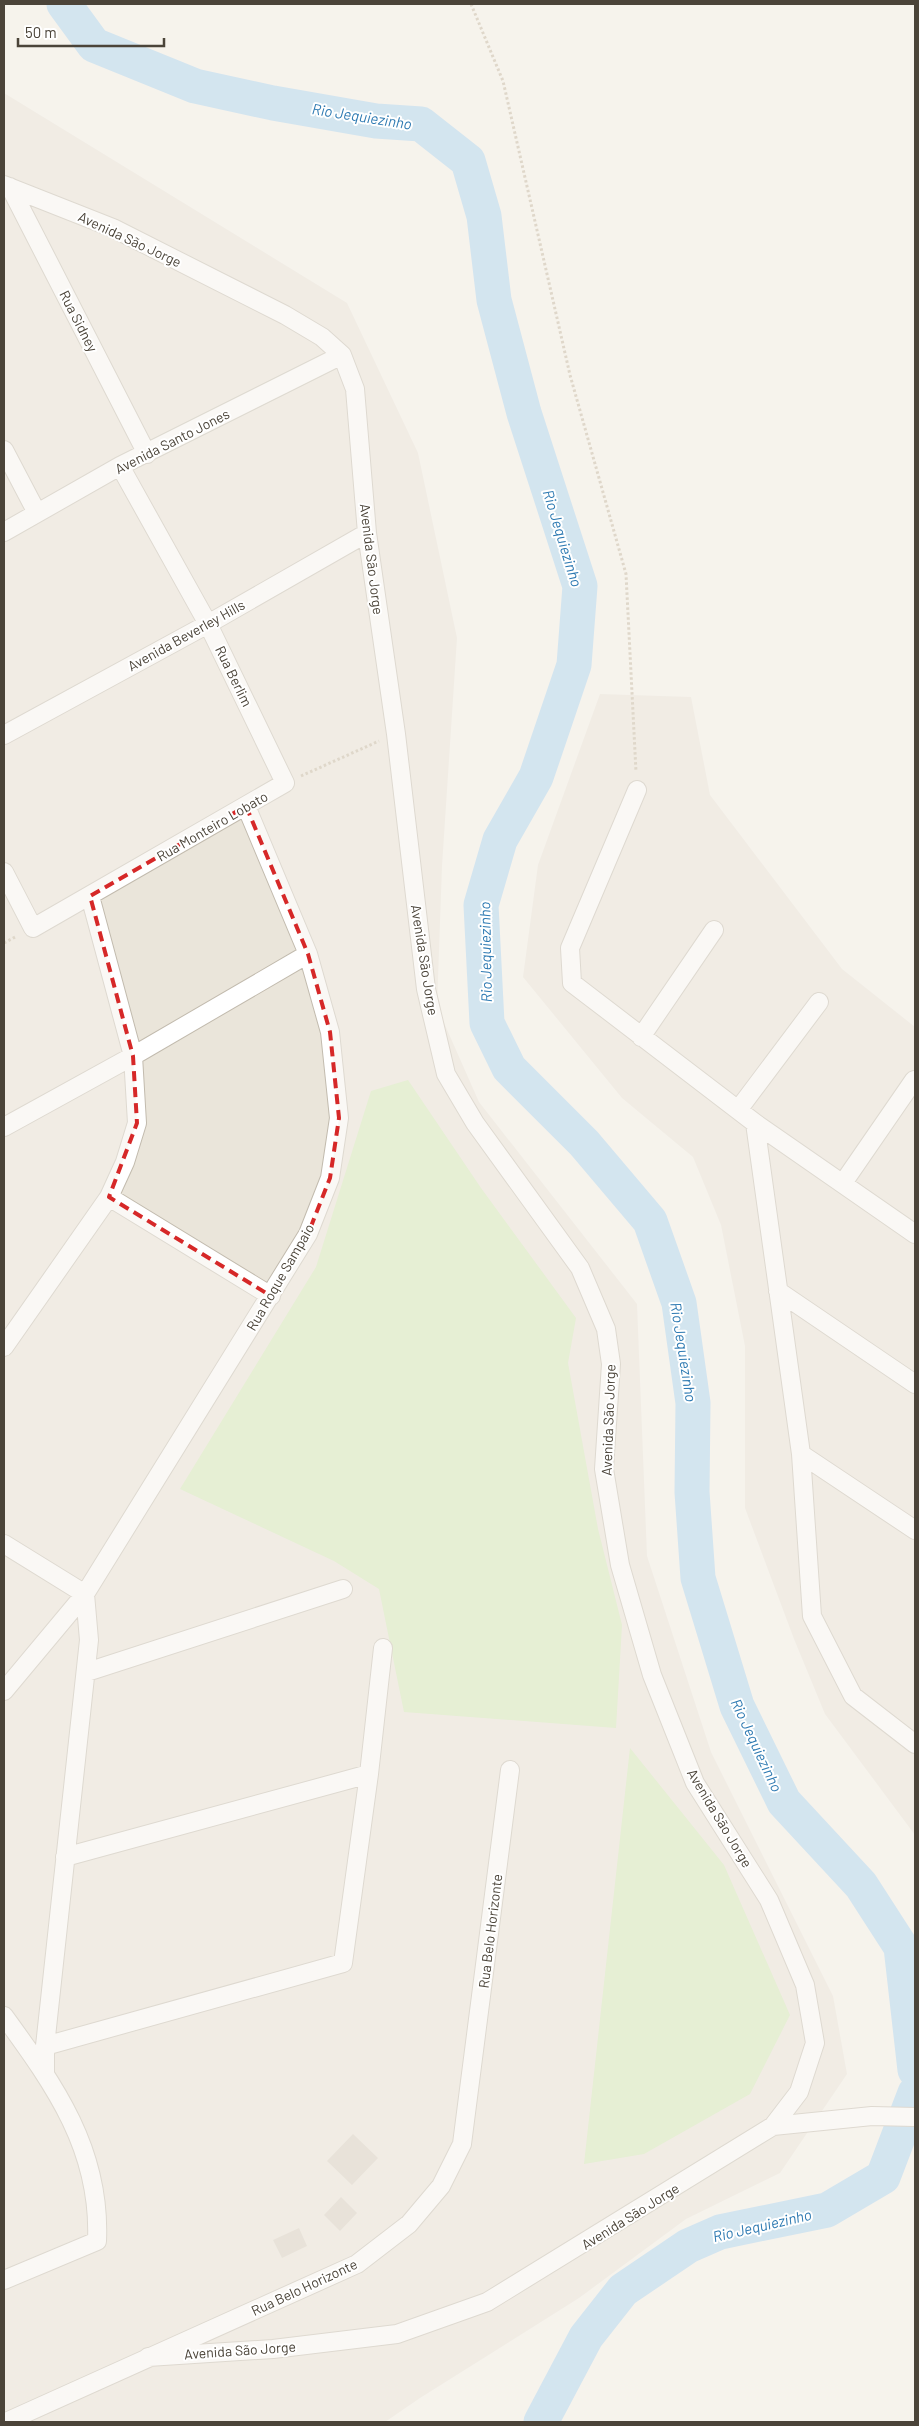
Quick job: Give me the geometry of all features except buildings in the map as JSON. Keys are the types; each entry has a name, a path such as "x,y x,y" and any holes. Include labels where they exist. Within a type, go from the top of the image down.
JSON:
{"street":[{"name":"Avenida São Jorge","path":"7,186 112,228 285,315 322,337 342,355 355,389 367,533 396,734 426,989 446,1074 475,1123 580,1268 606,1329 611,1364 604,1469 620,1565 652,1675 695,1783 769,1900 805,1985 815,2043 799,2092 773,2126 487,2302 397,2334 273,2349 148,2357"},
{"name":"Rua Sidney","path":"7,186 147,454"},
{"name":"Avenida Santo Jones","path":"4,532 120,466 342,355"},
{"path":"4,450 37,513"},
{"name":"Rua Berlim","path":"120,466 208,624 285,783"},
{"name":"Avenida Beverley Hills","path":"4,734 208,624 367,533"},
{"name":"Rua Monteiro Lobato","path":"4,872 33,928 285,783"},
{"path":"637,790 570,948 572,983 755,1123 915,1234"},
{"name":"Rua Roque Sampaio","path":"4,1691 85,1594 308,1234 330,1178 340,1118 330,1032 308,954 246,806"},
{"path":"4,1346 108,1197 125,1162 137,1123 133,1056 90,896"},
{"path":"642,1037 714,930"},
{"path":"4,1127 133,1056 308,954"},
{"path":"738,1110 819,1002"},
{"path":"842,1183 914,1080"},
{"path":"755,1123 801,1454 812,1616 853,1696 915,1744"},
{"path":"108,1197 271,1296"},
{"path":"778,1291 915,1384"},
{"path":"801,1454 915,1530"},
{"path":"4,1544 85,1594 89,1640 45,2046 45,2073"},
{"path":"87,1672 343,1589"},
{"path":"45,2046 343,1962 370,1774 383,1648"},
{"name":"Rua Belo Horizonte","path":"6,2422 357,2264 409,2224 441,2186 462,2144 510,1770"},
{"path":"65,1857 370,1774"},
{"path":"4,2016 45,2073 77,2130 93,2177 99,2214 98,2241 4,2280"},
{"path":"773,2126 872,2116 915,2117"}],"path":[{"path":"471,4 503,81 570,374 626,574 637,790"},
{"path":"285,783 396,734"}],"highlighted area":[{"path":"246,806 308,954 330,1032 339,1118 330,1178 308,1234 271,1296 109,1197 137,1123 133,1056 90,896"}],"shaded area":[{"path":"4,93 347,303 418,453 457,638 442,866 437,1007 479,1102 637,1304 647,1556 711,1752 833,1996 847,2074 780,2173 686,2219 579,2298 385,2422 4,2422"},
{"path":"600,694 691,697 710,795 842,969 915,1027 915,1835 825,1714 794,1639 745,1508 745,1346 721,1225 693,1157 622,1098 523,977 538,865"}],"green space":[{"path":"408,1080 481,1188 576,1318 568,1363 598,1529 622,1625 616,1728 404,1712 379,1589 334,1561 180,1489 316,1267 371,1091"},
{"path":"630,1748 724,1865 790,2015 750,2094 644,2154 584,2164"}],"waterway":[{"name":"Rio Jequiezinho","path":"64,4 94,45 195,86 273,103 376,121 421,124 468,161 484,216 494,300 524,413 580,586 574,665 536,777 500,840 481,905 487,1023 509,1068 584,1143 650,1221 679,1303 693,1403 692,1492 698,1578 737,1706 784,1802 861,1885 901,1947 915,2070"},
{"name":"Rio Jequiezinho","path":"541,2422 586,2337 623,2290 688,2246 720,2232 827,2210 883,2177 915,2093"}]}
